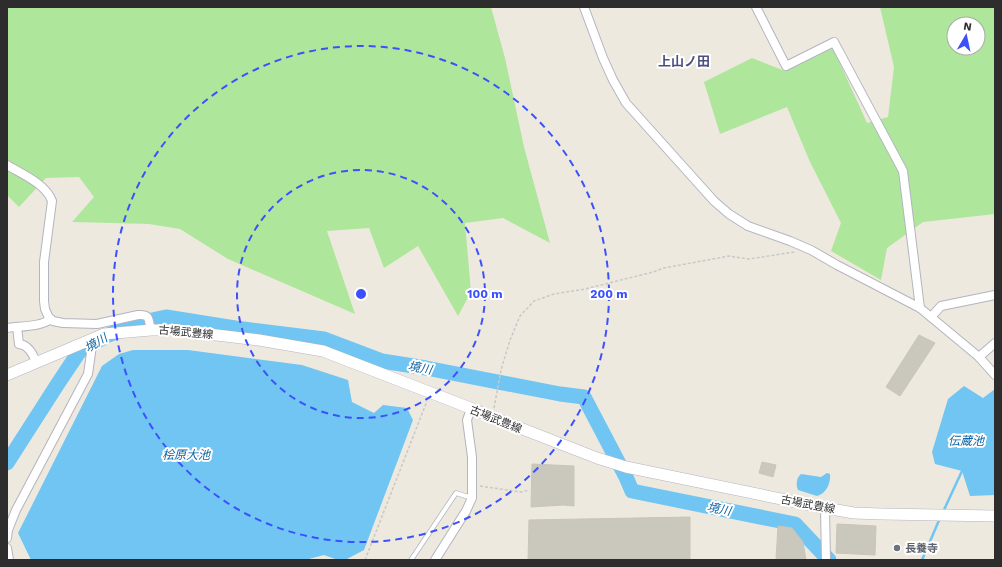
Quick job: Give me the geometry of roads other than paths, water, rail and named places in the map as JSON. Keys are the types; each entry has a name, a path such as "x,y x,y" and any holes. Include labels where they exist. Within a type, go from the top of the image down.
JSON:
{"main road":[{"name":"古場武豊線","path":"7,375 104,334 151,330 174,330 259,340 323,351 596,458 626,466 854,513 995,516"}],"street":[{"path":"584,7 610,75 626,103 709,195 729,214 748,226 811,250 836,265 920,308 979,357 995,375"},
{"path":"756,7 786,66 834,42 903,171 920,308"},
{"path":"7,165 38,184 50,195 52,201 44,262 44,301 49,318 53,321 63,323 97,324 144,315 148,317 151,330"},
{"path":"931,317 941,306 995,294"},
{"path":"7,328 41,324 51,320"},
{"path":"17,327 19,344 30,350 37,363"},
{"path":"7,538 8,530 16,510 88,374 93,339"},
{"path":"979,357 995,343"},
{"path":"435,560 466,511 472,498 472,457 467,420 471,409"},
{"path":"825,508 826,560"},
{"path":"7,548 8,559"}],"lane":[{"path":"411,560 456,493 472,498"}],"water":[{"name":"桧原大池","path":"133,350 188,350 302,365 348,380 352,402 374,413 383,405 407,408 413,420 364,550 345,560 338,560 324,555 305,560 31,560 18,533 102,366 119,354"},
{"name":"伝蔵池","path":"964,386 983,398 995,389 995,495 970,496 962,471 935,464 932,452 948,399"},
{"path":"827,473 830,474 829,484 825,491 820,495 817,496 798,490 797,482 798,477 801,474 821,477"}],"waterway":[{"name":"境川","path":"7,463 79,352 106,336 138,323 166,317 235,328 324,339 382,361 560,394 584,397 632,491 795,524 829,560"},
{"path":"943,512 962,471"},
{"path":"922,560 940,518"}],"place":[{"name":"長養寺","path":"897,548"}],"district":[{"name":"上山ノ田","path":"684,61"}]}
